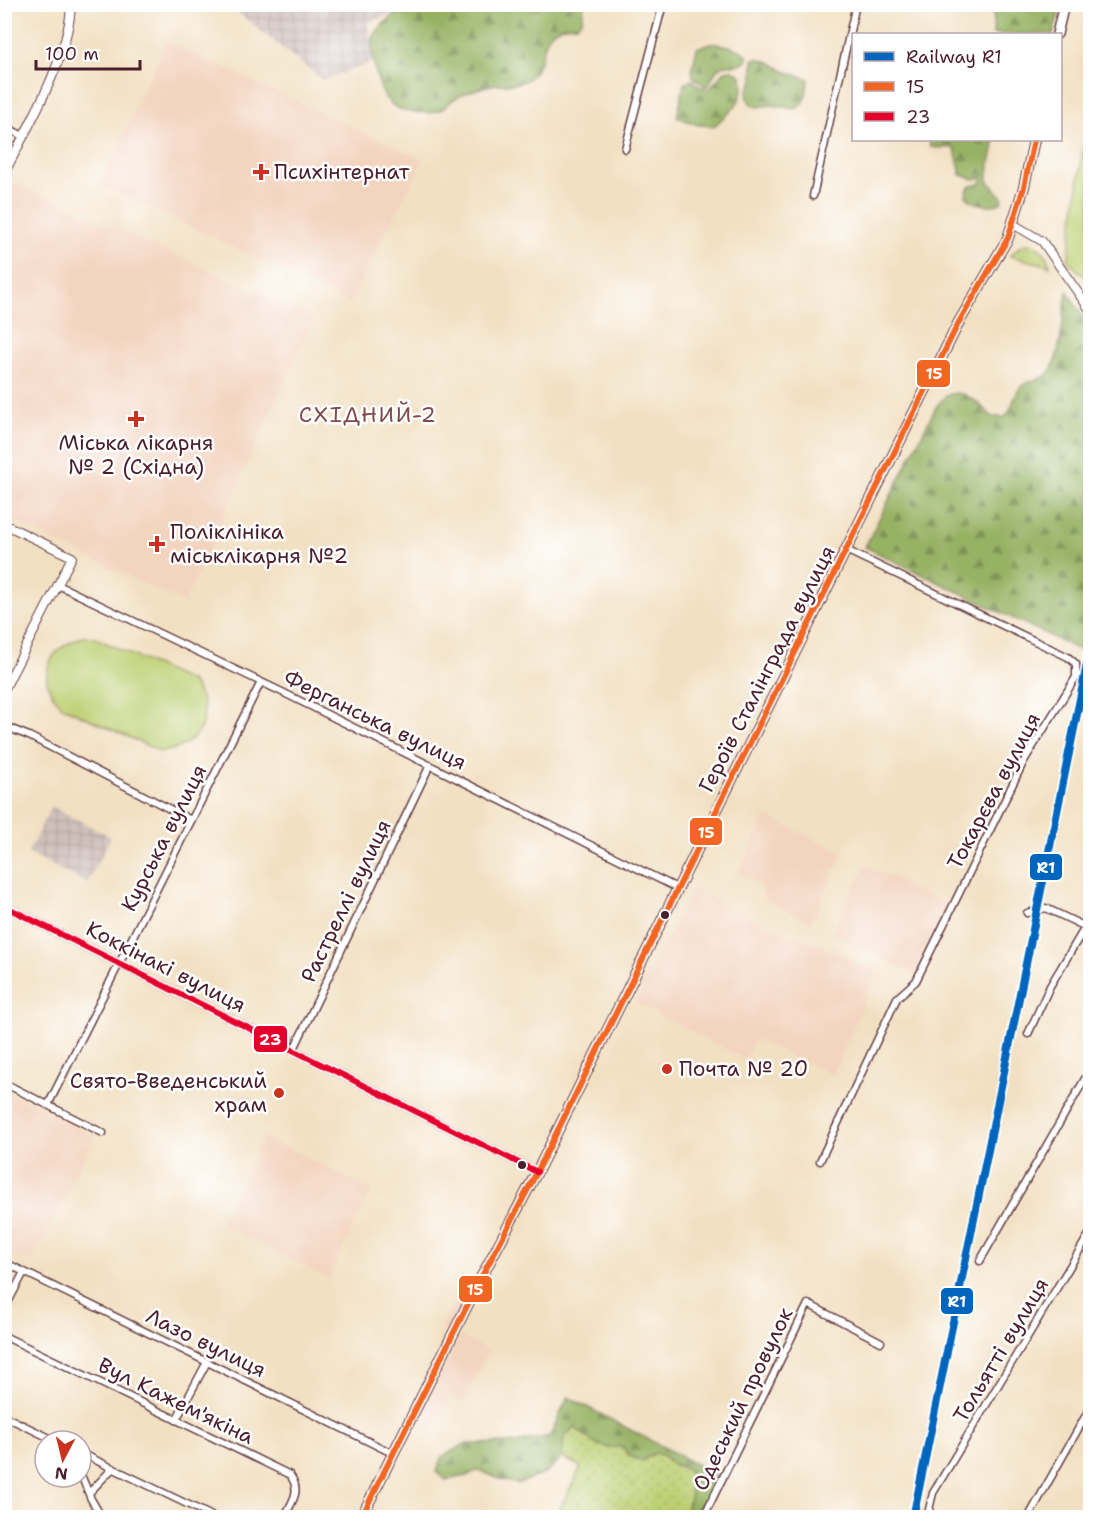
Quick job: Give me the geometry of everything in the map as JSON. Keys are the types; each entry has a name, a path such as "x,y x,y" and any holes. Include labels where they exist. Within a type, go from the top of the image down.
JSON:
{"main road":[{"path":"1057,33 1064,4"},
{"name":"Героїв Сталінграда вулиця","path":"361,1518 482,1276 537,1172 959,322 1008,238 1034,141"}],"street":[{"path":"4,174 57,65 71,18 71,4"},
{"path":"625,149 663,4"},
{"path":"813,196 856,4"},
{"path":"4,126 23,136"},
{"path":"1013,224 1042,241 1090,310"},
{"path":"4,524 72,557 4,690"},
{"name":"Токарєва вулиця","path":"820,1161 897,998 916,981 1024,761 1076,677 1077,670 1076,664 1068,657 846,550"},
{"name":"Ферганська вулиця","path":"58,585 261,682 677,888"},
{"name":"Курська вулиця","path":"48,1105 261,682"},
{"path":"4,726 29,736 191,820"},
{"name":"Растреллі вулиця","path":"293,1051 429,765"},
{"name":"Коккінакі вулиця","path":"4,906 537,1172"},
{"path":"1027,913 1046,908 1088,927"},
{"path":"1028,1034 1050,986 1088,927 1090,919"},
{"path":"980,1261 1090,1070"},
{"path":"4,1083 103,1133"},
{"name":"Тольятті вулиця","path":"927,1518 933,1493 1090,1233"},
{"name":"Лазо вулиця","path":"4,1262 393,1453"},
{"path":"4,1310 24,1272"},
{"name":"Одеський провулок","path":"703,1518 808,1304 881,1342"},
{"name":"Вул Кажем'якіна","path":"4,1336 291,1475 296,1484 295,1495 284,1518"},
{"path":"177,1420 207,1362"},
{"path":"1028,1518 1090,1408"},
{"path":"4,1416 33,1430"},
{"path":"93,1459 216,1518"},
{"path":"89,1493 113,1468"},
{"path":"87,1489 102,1518"}],"shaded area":[{"path":"233,5 422,5 367,22 378,61 322,80 236,11"},
{"name":"Психінтернат","path":"166,41 423,160 350,303 100,184"},
{"name":"Міська лікарня № 2 (Східна)","path":"17,184 304,313 312,322 184,603 5,517 4,188 6,185"},
{"path":"51,806 111,837 87,883 28,853"},
{"path":"766,816 843,853 811,922 766,901 760,885 738,873"},
{"path":"866,864 949,906 915,975 831,933"},
{"path":"693,889 789,937 797,935 877,971 833,1075 755,1039 745,1059 634,1002"},
{"path":"7,1091 96,1135 31,1264 5,1251 4,1095"},
{"path":"263,1136 372,1190 328,1278 220,1224"},
{"path":"464,1282 472,1286 449,1332 440,1328"},
{"path":"460,1336 489,1351 463,1402 450,1396 432,1429 417,1421"}],"green space":[{"path":"450,4 461,7 466,4 584,5 582,20 577,25 563,26 554,30 549,36 536,69 526,80 517,84 496,84 476,89 457,97 435,112 411,112 397,108 386,98 376,73 372,54 375,34 390,19 414,5"},
{"path":"998,5 1059,5 1053,33 993,33 994,13"},
{"path":"711,43 742,51 747,55 747,60 740,64 722,66 709,85 705,86 693,77 692,69 697,48"},
{"path":"757,58 770,62 784,71 809,79 804,102 796,109 771,105 757,107 751,104 747,92 753,80 753,60"},
{"path":"732,70 742,78 742,90 733,108 715,126 698,125 677,117 684,84 692,80 700,87 709,89 725,71"},
{"path":"1090,124 1090,278 1086,278 1068,261 1086,126"},
{"path":"929,141 995,141 988,181 1003,198 1002,202 988,205 969,199 966,196 968,188 982,182 982,178 974,179 961,175 955,149 930,147"},
{"path":"1026,244 1042,250 1050,266 1010,256"},
{"path":"1067,291 1090,328 1090,604 1081,651 865,547 936,407 945,397 953,394 966,395 993,417 1005,417 1023,385 1048,374 1059,347"},
{"path":"83,637 93,637 192,682 199,694 204,717 195,736 175,749 161,752 63,707 48,686 48,666 60,649"},
{"path":"568,1397 718,1476 697,1517 684,1517 691,1495 689,1470 655,1453 641,1461 630,1456 622,1446 608,1447 596,1444 575,1427 564,1437 562,1457 546,1473 517,1484 479,1470 466,1476 446,1480 436,1472 443,1456 465,1444 515,1443 550,1436"},
{"path":"575,1427 597,1445 622,1446 630,1456 655,1453 663,1455 671,1463 689,1470 691,1495 684,1517 555,1518 581,1467 562,1457 564,1437"}],"rail line":[{"name":"R1","path":"913,1518 1090,650"}],"transit line":[{"name":"15","path":"361,1518 482,1276 537,1172 959,322 1008,238 1024,187 1034,141"},
{"name":"23","path":"4,906 537,1172"}],"place":[{"name":"Психінтернат","path":"261,172"},
{"name":"Міська лікарня № 2 (Східна)","path":"136,419"},
{"name":"Поліклініка міськлікарня №2","path":"157,544"},
{"name":"Почта № 20","path":"667,1069"},
{"name":"Свято-Введенський храм","path":"279,1093"}],"district":[{"name":"СХІДНИЙ-2","path":"368,414"}]}
